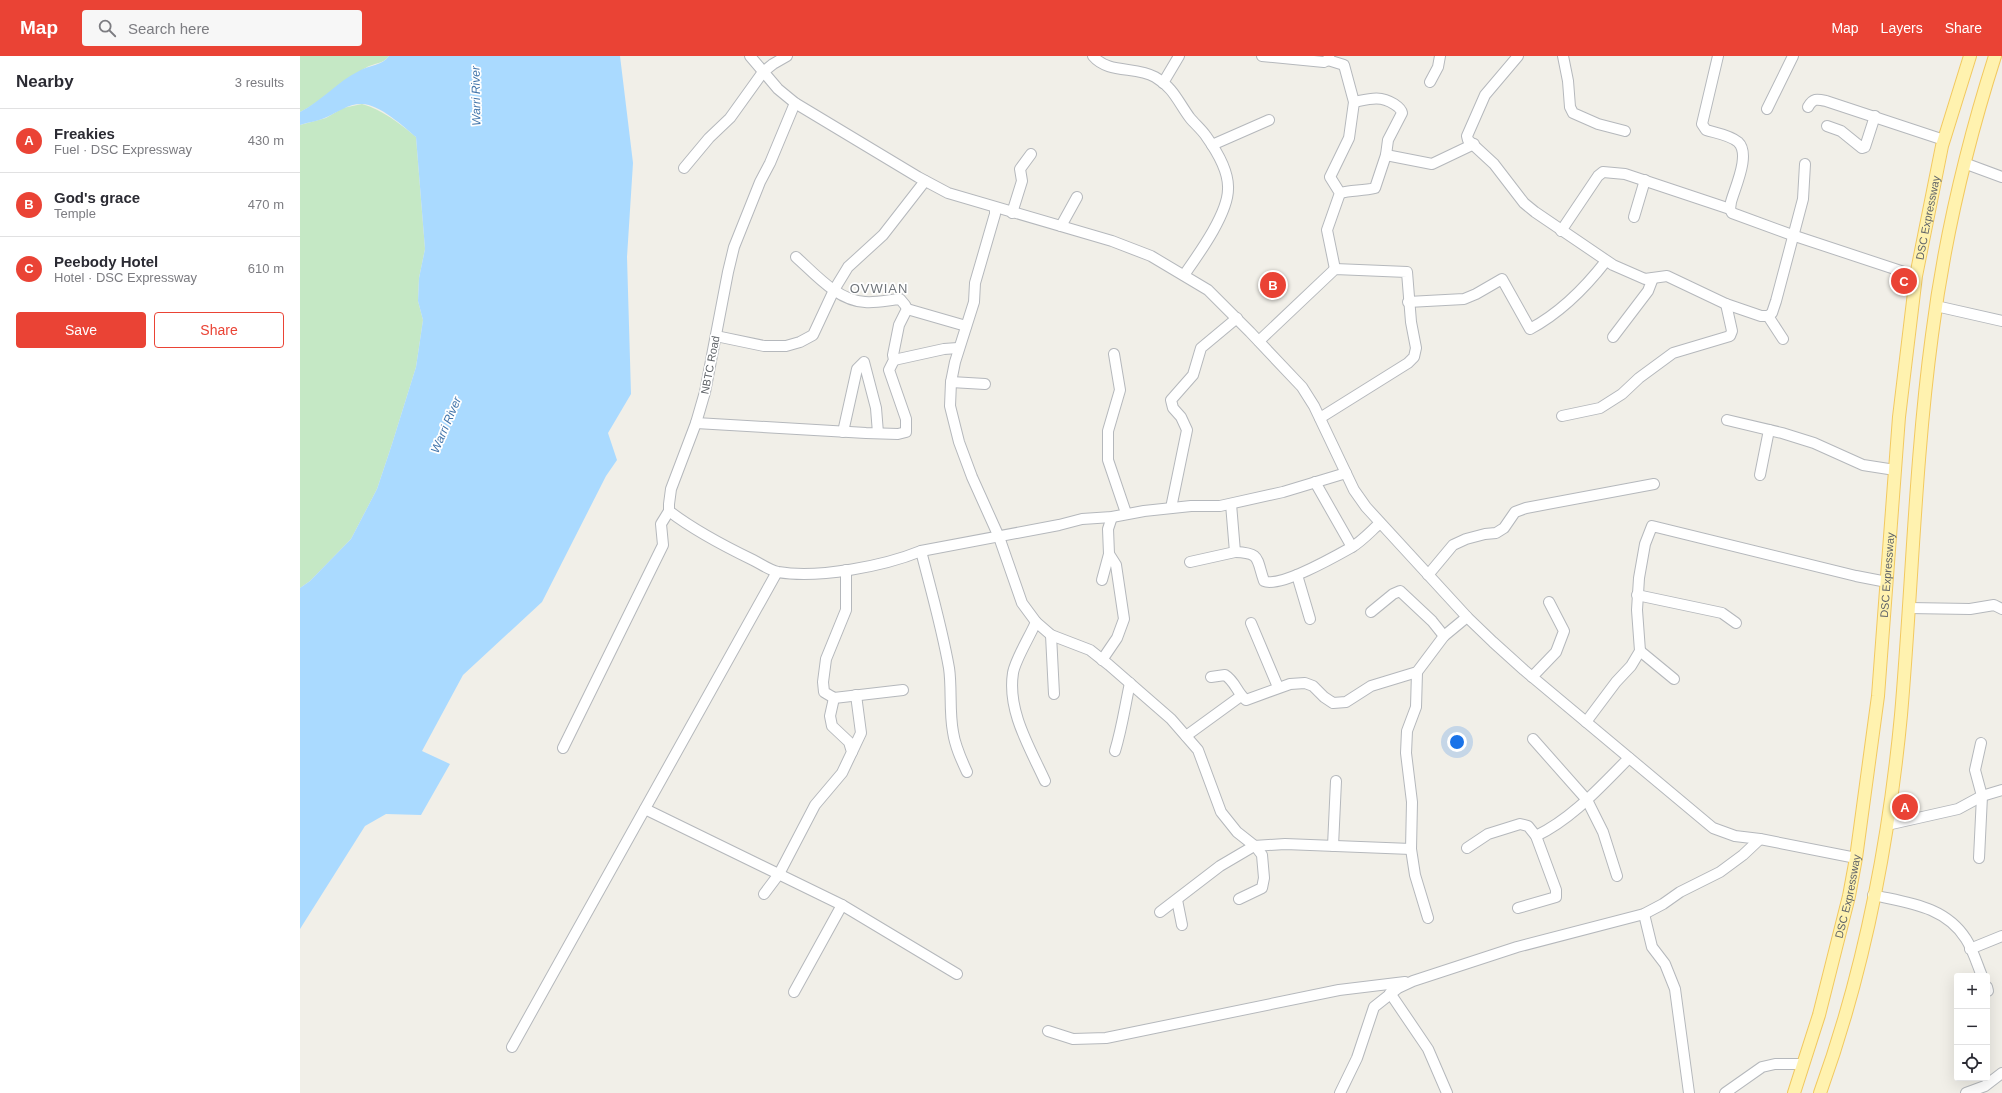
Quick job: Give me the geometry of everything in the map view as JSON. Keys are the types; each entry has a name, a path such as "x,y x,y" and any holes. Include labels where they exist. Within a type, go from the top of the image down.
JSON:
{"main road":[{"name":"DSC Expressway","path":"1794,1093 1832,962 1856,858 1878,696 1901,396 1916,276 1944,140 1970,56"},
{"path":"1820,1093 1851,995 1887,825 1900,718 1921,441 1936,306 1942,265 1964,163 1995,56"}],"street":[{"path":"750,56 778,89 795,103 925,181 948,193 1012,213 1112,241 1146,254 1208,290 1237,318 1302,387 1320,418 1354,490 1380,523 1467,617 1532,677 1713,828 1735,836 1760,839 1856,858"},
{"path":"684,168 709,138 730,118 763,72 787,56"},
{"path":"1093,56 1098,61 1109,67 1139,71 1154,76 1163,83 1180,100 1190,117 1206,135 1224,170 1228,189 1222,212 1208,240 1184,275"},
{"path":"1163,83 1179,56"},
{"path":"1262,56 1324,62 1328,58 1344,65 1354,102 1349,138 1330,177 1340,194"},
{"path":"1430,82 1438,67 1440,56"},
{"path":"1518,56 1485,95 1467,136 1494,164 1524,203 1561,231 1606,261 1645,279 1667,276 1726,304 1761,316 1768,316 1772,313 1776,301 1803,199 1805,164"},
{"path":"1563,56 1568,81 1570,107 1573,113 1598,124 1625,131"},
{"path":"1718,56 1702,124 1706,130 1731,138 1738,142 1742,147 1744,156 1730,209"},
{"path":"1767,109 1793,56"},
{"path":"1335,269 1327,230 1340,194 1348,191 1375,188 1386,155 1388,140 1400,119 1401,110 1389,101 1380,97 1354,102"},
{"path":"1808,107 1811,101 1816,99 1875,116 1944,140"},
{"name":"NBTC Road","path":"563,748 663,545 661,524 669,511 668,504 671,489 696,423 705,392 734,247 760,182 770,163 795,103"},
{"path":"1827,126 1840,131 1862,148 1865,147 1867,143 1875,116"},
{"path":"1212,145 1269,120"},
{"path":"1386,155 1432,164 1474,144"},
{"path":"1012,213 1022,181 1020,169 1031,154"},
{"path":"1964,163 2002,177"},
{"path":"1561,231 1598,176 1603,172 1625,174 1730,209 1732,213 1792,236 1916,276"},
{"path":"1634,217 1645,180"},
{"path":"716,336 764,346 786,346 800,342 813,335 834,290 848,267 884,235 925,181"},
{"path":"1061,226 1077,197"},
{"path":"995,208 995,214 975,283 974,302 958,348 951,382 950,406 959,442 972,477 999,537 1022,603 1036,622 1051,635 1090,650 1171,719 1198,750 1221,812 1237,832 1254,846 1262,855 1264,878 1262,888 1239,899"},
{"path":"796,257 840,294 863,302 877,303 900,300 905,304 907,309 966,326"},
{"path":"1408,302 1464,299 1502,279 1530,329 1547,320 1589,283 1606,261"},
{"path":"1259,341 1335,269 1340,268 1407,272 1408,302 1416,348 1414,357 1408,363 1320,418"},
{"path":"1613,337 1648,291 1653,278"},
{"path":"1562,416 1600,408 1622,394 1639,378 1673,353 1730,336 1732,331 1726,304"},
{"path":"1936,306 2002,321"},
{"path":"696,423 843,432 898,434 906,432 906,419 889,370 894,360 893,355 899,325 907,309"},
{"path":"1768,316 1782,339"},
{"path":"1171,508 1187,430 1181,417 1173,408 1171,400 1193,374 1201,348 1237,318"},
{"path":"894,360 944,349 958,348"},
{"path":"1114,354 1120,390 1108,431 1108,460 1126,513"},
{"path":"843,432 856,369 864,362 876,408 878,433"},
{"path":"951,382 985,384"},
{"path":"1727,420 1814,443 1863,465 1895,470"},
{"path":"1760,475 1769,430"},
{"path":"669,511 720,544 777,572 835,572 903,558 921,551 999,537 1082,519 1112,517 1126,513 1171,508 1220,506 1283,492 1346,473"},
{"path":"1314,482 1352,547"},
{"path":"1428,575 1453,545 1466,539 1496,533 1504,528 1515,512 1526,508 1654,484"},
{"path":"1230,504 1235,552"},
{"path":"1102,580 1109,554 1108,530 1112,517"},
{"path":"1190,562 1235,552 1250,552 1254,555 1264,580 1273,582 1297,575 1352,547 1380,523"},
{"path":"1586,722 1616,682 1631,666 1640,651 1637,595 1645,544 1649,529 1652,526 1856,576 1887,582"},
{"path":"921,551 946,649 950,677 949,685 952,731 967,772"},
{"path":"1102,660 1117,638 1124,619 1116,565 1109,554"},
{"path":"846,570 846,610 826,659 821,693 834,698 903,690"},
{"path":"512,1047 777,572"},
{"path":"1297,575 1310,619"},
{"path":"1371,612 1393,594 1400,591 1432,621 1444,636"},
{"path":"1637,595 1722,612 1736,623"},
{"path":"1532,677 1556,652 1564,632 1549,602"},
{"path":"1909,608 1970,609 1994,604 2002,609"},
{"path":"1428,918 1415,875 1411,849 1412,802 1405,740 1416,707 1417,672 1444,636 1467,617"},
{"path":"1036,622 1013,673 1014,703 1018,722 1045,781"},
{"path":"1251,622 1278,687"},
{"path":"1051,635 1054,694"},
{"path":"1640,651 1674,679"},
{"path":"1211,677 1225,674 1230,678 1241,696 1246,700 1278,687 1290,684 1305,683 1313,686 1328,700 1340,703 1355,697 1371,686 1417,672"},
{"path":"1115,751 1122,727 1123,713 1130,683"},
{"path":"764,894 780,874 815,805 842,773 862,733 856,695"},
{"path":"1186,736 1241,696"},
{"path":"834,698 830,716 832,726 849,742 852,752"},
{"path":"1533,739 1587,800 1604,832 1617,876"},
{"path":"1979,858 1982,796 1975,770 1981,743"},
{"path":"1536,836 1563,821 1587,800 1629,758"},
{"path":"1334,846 1336,781"},
{"path":"1887,825 1958,809 1982,796 2002,790"},
{"path":"645,809 842,905 957,974"},
{"path":"1467,848 1488,834 1520,824 1528,826 1536,836 1556,890 1556,897 1518,908"},
{"path":"1340,1093 1357,1058 1374,1007 1390,993 1413,981 1517,947 1644,914 1663,904 1680,892 1720,872 1743,855 1760,839"},
{"path":"1160,912 1220,866 1254,846 1284,844 1411,849"},
{"path":"1873,894 1928,908 1950,919 1966,939 1981,973"},
{"path":"1177,900 1182,925"},
{"path":"794,992 842,905"},
{"path":"1644,914 1652,947 1665,964 1675,989 1689,1093"},
{"path":"1970,949 2002,936"},
{"path":"1048,1031 1073,1039 1106,1038 1339,990 1413,981"},
{"path":"1390,993 1428,1049 1448,1093"},
{"path":"1725,1093 1762,1067 1775,1064 1803,1064"},
{"path":"1966,1093 1985,1086 2002,1073"}],"green space":[{"path":"300,56 389,56 382,62 367,67 359,72 317,102 300,112"},
{"path":"362,104 384,113 416,137 425,249 419,278 418,301 423,320 416,367 377,489 351,539 310,581 300,588 300,125 326,118 343,108"}],"water":[{"name":"Warri River","path":"389,56 620,56 633,163 627,257 631,394 608,433 617,460 606,476 542,602 463,675 422,751 450,764 421,815 386,814 365,826 300,929 300,588 310,581 351,539 377,489 416,367 423,320 418,301 419,278 425,249 416,137 390,116 375,107 368,105 352,105 324,118 300,125 300,112 316,102 351,75 383,62"}],"place":[{"name":"Peebody Hotel","path":"1904,281"},
{"name":"God's grace","path":"1273,285"},
{"name":"Freakies","path":"1905,807"}],"district":[{"name":"OVWIAN","path":"879,288"}]}
